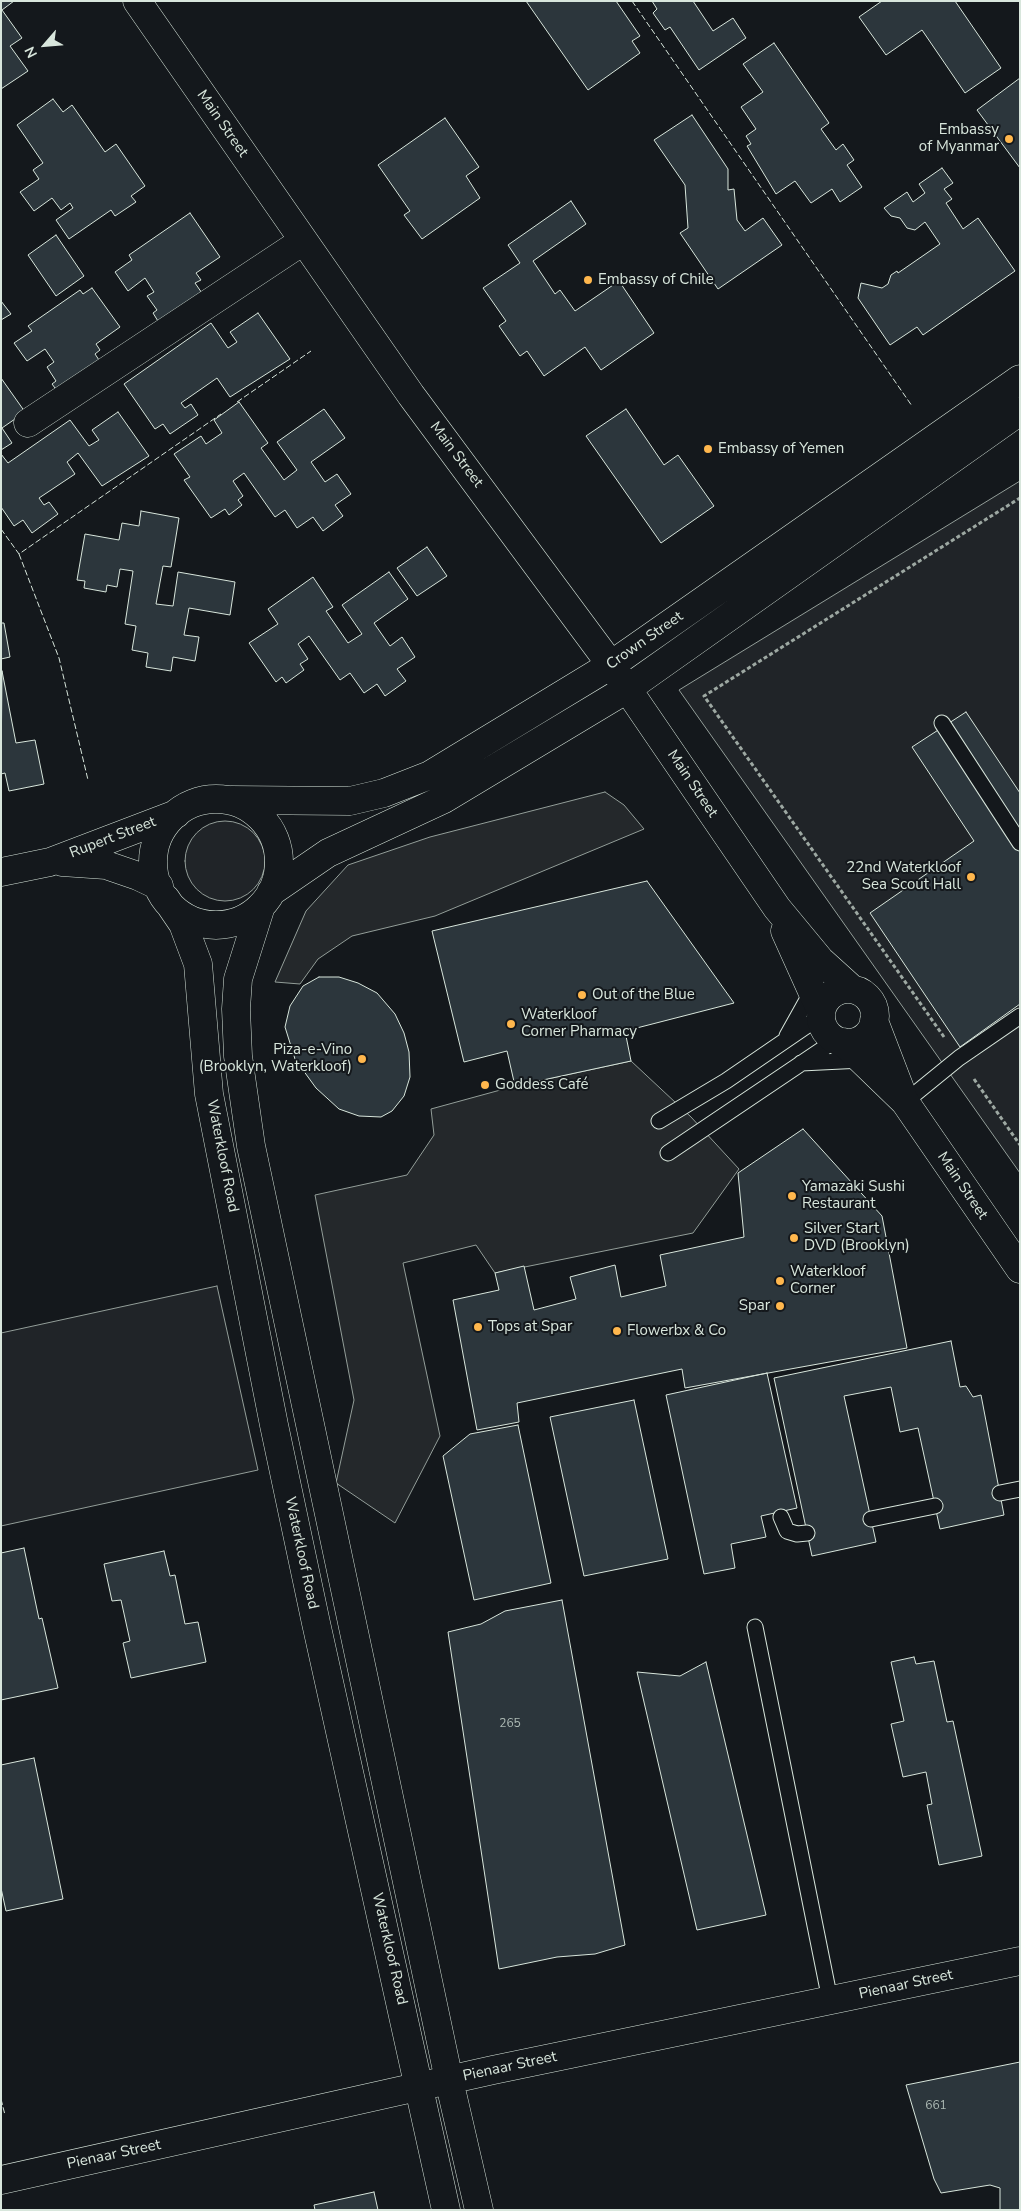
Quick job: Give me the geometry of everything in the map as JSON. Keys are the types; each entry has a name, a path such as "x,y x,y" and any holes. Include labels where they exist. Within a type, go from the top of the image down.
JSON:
{"street":[{"name":"Main Street","path":"136,1 411,395 611,665 777,908 820,960 852,989"},
{"path":"28,423 303,241"},
{"name":"Crown Street","path":"231,800 350,801 384,793 430,775 611,665 1020,379"},
{"name":"Crown Street","path":"266,899 328,853 444,799 627,689 1020,411"},
{"path":"754,565 771,587"},
{"path":"218,799 231,800 260,816 273,836 279,860 277,876 266,899 238,921 212,924 186,916 162,892 154,863 155,847 161,832 176,814 186,806 218,799"},
{"name":"Rupert Street","path":"1,872 50,862 176,814"},
{"name":"Rupert Street","path":"50,862 106,865 138,876 162,892"},
{"name":"Waterkloof Road","path":"162,892 183,924 198,964 209,1094 274,1425 316,1624 446,2210"},
{"name":"Waterkloof Road","path":"266,899 238,979 236,1009 238,1056 251,1146 448,2080 479,2210"},
{"name":"Main Street","path":"777,908 818,1007"},
{"path":"852,989 870,1000 874,1021 868,1033 863,1038 850,1042 847,1048 825,1030 818,1007 838,990 852,989"},
{"name":"Main Street","path":"874,1021 905,1102"},
{"name":"Main Street","path":"847,1048 905,1102 1020,1269"},
{"path":"316,1624 351,1614"},
{"name":"Pienaar Street","path":"1,2180 448,2080 1020,1961"}],"lane":[{"path":"942,723 1020,843"},
{"path":"785,1040 818,1007"},
{"path":"659,1121 726,1080 785,1040 818,1007"},
{"path":"905,1102 959,1058 1020,1016"},
{"path":"668,1153 800,1064 847,1048"},
{"path":"800,1064 847,1048"},
{"path":"1000,1493 1020,1488"},
{"path":"871,1519 935,1506"},
{"path":"781,1517 787,1531 797,1534 807,1532"},
{"path":"756,1627 830,2000"}],"path":[{"path":"1020,498 704,696 1020,1145"}],"shaded area":[{"path":"1020,481 1020,1173 679,690"},
{"path":"605,792 624,805 644,829 435,916 352,936 318,959 300,984 275,982 306,911 348,865 430,837"},
{"path":"225,821 240,824 253,833 262,846 265,861 262,876 253,889 240,898 225,901 210,898 197,889 188,876 185,861 188,846 197,833 210,824"},
{"path":"631,1061 691,1117 739,1169 693,1233 495,1273 476,1245 403,1263 440,1436 395,1523 336,1483 354,1400 315,1195 407,1175 434,1135 431,1109 515,1086"},
{"path":"217,1286 258,1470 1,1526 1,1333"}],"building":[{"path":"1,1 14,1 2,10 22,38 10,46 28,71 1,89"},
{"path":"526,1 616,1 640,36 632,41 640,53 588,90"},
{"path":"652,1 693,1 713,31 733,18 746,38 699,70 670,27 665,30 653,13 657,9"},
{"path":"882,1 955,1 1001,68 965,93 922,30 886,55 859,17"},
{"path":"774,43 829,123 821,129 836,150 843,144 854,160 847,165 862,187 840,202 832,189 811,203 795,181 776,194 747,146 751,144 746,136 756,129 741,107 763,92 743,64"},
{"name":"Embassy of Myanmar","path":"1020,78 1020,168 977,110"},
{"path":"53,99 63,112 72,105 105,152 116,144 145,186 131,196 136,202 115,216 111,210 69,239 56,220 73,208 70,203 61,210 52,198 34,211 20,192 39,179 33,170 43,163 17,125"},
{"path":"692,115 728,169 728,190 734,189 737,220 745,231 763,218 782,245 718,289 680,233 688,228 685,185 654,140"},
{"path":"445,118 479,167 466,176 480,198 422,239 404,215 410,211 378,165"},
{"path":"942,168 953,183 944,189 952,199 946,203 963,229 978,218 1015,271 923,335 917,327 890,345 858,298 861,283 882,288 888,284 891,275 897,271 898,273 940,244 925,222 915,230 907,228 900,218 891,216 884,208 907,192 913,202 925,193 919,184"},
{"path":"571,201 586,224 533,261 555,294 560,290 575,311 619,281 654,333 601,370 585,347 544,376 527,351 520,356 499,326 506,321 483,288 520,263 508,245"},
{"path":"190,213 220,257 196,273 201,280 195,283 204,296 161,326 153,313 157,310 147,296 154,292 145,278 128,291 115,272 132,260 129,255"},
{"path":"56,235 84,276 56,296 28,255"},
{"path":"92,288 120,327 96,344 100,350 95,354 103,366 61,396 52,384 56,381 47,367 54,362 45,349 27,361 14,343 32,331 28,326 80,290 83,294"},
{"path":"1,301 11,314 1,320"},
{"path":"258,313 290,359 230,397 217,378 181,403 185,408 191,404 198,415 170,434 163,424 155,429 124,384 211,323 228,348 237,342 230,332"},
{"path":"1,378 25,412 2,428 12,443 1,450"},
{"path":"239,402 268,443 261,448 284,480 297,470 277,442 324,409 345,438 311,462 325,482 337,474 351,494 335,505 343,516 323,531 313,517 297,528 285,510 275,517 244,473 233,481 243,496 238,500 242,505 229,515 225,509 211,518 184,480 190,477 174,454 201,436 206,444 222,433 214,420"},
{"path":"626,409 664,465 678,455 714,506 661,543 586,436"},
{"path":"118,412 149,456 102,486 78,453 67,462 75,474 39,498 44,505 49,502 58,514 32,533 23,520 14,526 1,507 1,454 8,463 70,420 89,446 99,440 92,430"},
{"path":"141,511 179,518 171,567 163,566 156,604 173,606 178,572 235,582 230,615 189,608 184,635 199,637 195,661 173,657 171,671 146,667 148,653 132,650 136,626 125,624 133,571 120,569 117,587 107,585 106,592 84,588 85,581 77,580 85,534 119,540 122,523 139,526"},
{"path":"427,547 447,576 417,596 397,568"},
{"path":"389,572 408,599 374,623 390,646 402,637 415,657 397,669 406,681 385,696 377,684 364,693 350,673 340,680 309,636 298,644 308,659 300,664 304,670 286,683 282,677 276,682 249,643 278,624 268,609 313,577 333,607 326,611 348,643 362,634 342,605"},
{"path":"1,623 4,623 10,657 1,659"},
{"path":"2,671 16,743 35,740 44,784 9,791 5,773 1,774"},
{"name":"22nd Waterkloof Sea Scout Hall","path":"966,712 1020,793 1020,1004 960,1047 870,913 974,841 912,747"},
{"path":"647,881 734,1003 625,1031 631,1061 515,1086 507,1051 464,1062 432,931"},
{"path":"319,977 339,977 358,983 377,993 395,1014 404,1033 409,1052 410,1077 404,1096 392,1111 381,1117 359,1116 339,1109 316,1088 295,1059 285,1027 290,1006 303,986"},
{"name":"Waterkloof Corner","path":"803,1129 882,1216 907,1348 685,1388 682,1369 517,1403 519,1422 477,1430 453,1300 499,1290 495,1273 524,1266 534,1310 576,1299 570,1277 615,1265 621,1297 666,1286 660,1255 744,1237 738,1173"},
{"path":"951,1341 960,1387 966,1386 973,1397 981,1395 1004,1515 940,1529 918,1428 900,1432 891,1387 844,1396 876,1542 812,1556 774,1378"},
{"path":"767,1373 797,1508 761,1516 766,1537 731,1544 735,1568 704,1574 666,1395"},
{"path":"634,1400 668,1559 584,1576 550,1417"},
{"path":"518,1425 551,1583 474,1600 443,1456 470,1434"},
{"path":"24,1548 39,1619 42,1618 58,1688 1,1700 1,1553"},
{"path":"164,1551 170,1576 175,1575 185,1624 198,1622 206,1662 131,1678 123,1643 130,1641 121,1600 112,1601 104,1564"},
{"path":"562,1600 625,1945 595,1954 557,1957 499,1969 448,1632 481,1624 505,1611"},
{"path":"914,1657 916,1664 934,1661 947,1722 953,1721 982,1856 939,1865 927,1805 932,1804 926,1772 903,1777 891,1724 904,1721 891,1662"},
{"path":"706,1662 766,1915 697,1930 637,1672 680,1676"},
{"path":"34,1758 63,1899 6,1911 1,1888 1,1765"},
{"path":"1020,2062 1020,2210 1000,2210 1000,2188 990,2185 941,2193 934,2179 906,2085"},
{"path":"374,2192 378,2210 315,2210 314,2205"}],"fence":[{"path":"632,1 912,406"},
{"path":"237,402 311,351"},
{"path":"1,529 19,554 221,414"},
{"path":"19,554 59,658 88,780"},
{"path":"1,2099 5,2115"}],"place":[{"name":"Embassy of Myanmar","path":"1009,139"},
{"name":"Embassy of Chile","path":"588,280"},
{"name":"Embassy of Yemen","path":"708,449"},
{"name":"22nd Waterkloof Sea Scout Hall","path":"971,877"},
{"name":"Out of the Blue","path":"582,995"},
{"name":"Waterkloof Corner Pharmacy","path":"511,1024"},
{"name":"Piza-e-Vino (Brooklyn, Waterkloof)","path":"362,1059"},
{"name":"Goddess Café","path":"485,1085"},
{"name":"Yamazaki Sushi Restaurant","path":"792,1196"},
{"name":"Silver Start DVD (Brooklyn)","path":"794,1238"},
{"name":"Waterkloof Corner","path":"780,1281"},
{"name":"Spar","path":"780,1306"},
{"name":"Tops at Spar","path":"478,1327"},
{"name":"Flowerbx & Co","path":"617,1331"}]}
